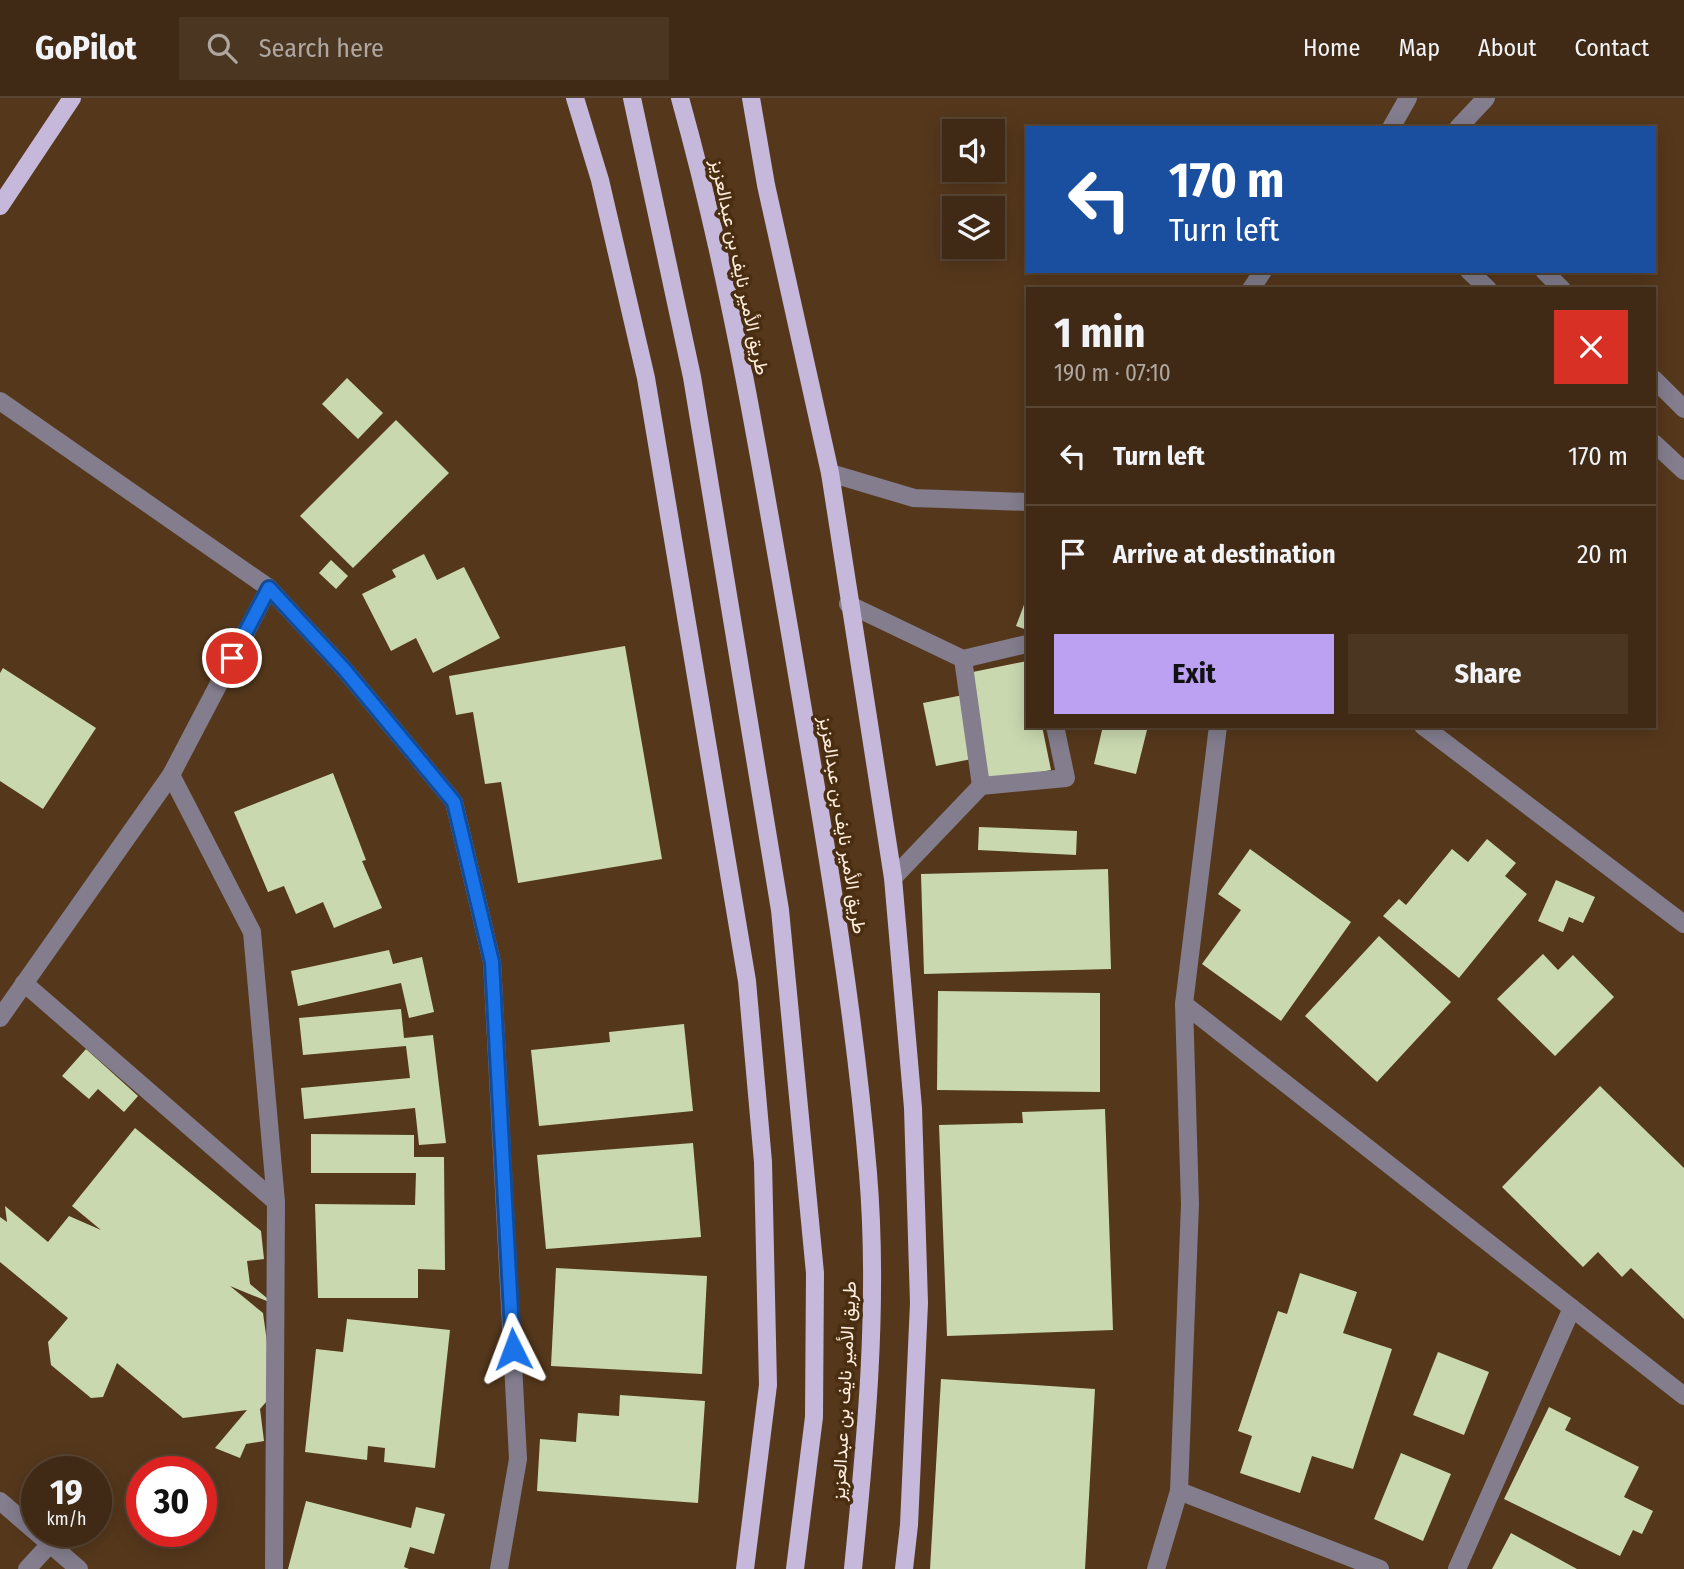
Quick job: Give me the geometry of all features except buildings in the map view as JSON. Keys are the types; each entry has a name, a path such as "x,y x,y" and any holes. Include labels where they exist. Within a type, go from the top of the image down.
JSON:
{"main road":[{"path":"0,206 72,98"},
{"path":"576,98 600,180 646,378 747,981 763,1162 768,1385 746,1569"},
{"name":"طريق الأمير نايف بن عبدالعزيز","path":"632,98 692,377 780,910 815,1273 814,1417 795,1569"},
{"name":"طريق الأمير نايف بن عبدالعزيز","path":"680,98 707,194 775,547 836,907 868,1175 872,1308 866,1430 853,1569"},
{"path":"751,98 766,185 830,473 848,604 893,878 913,1108 919,1303 909,1525 904,1569"}],"street":[{"path":"1392,126 1408,98"},
{"path":"1459,126 1478,101"},
{"path":"1471,273 1487,287"},
{"path":"1546,273 1560,287"},
{"path":"1656,381 1684,409"},
{"path":"0,401 269,588 344,669 454,802 489,949 518,1460 499,1569"},
{"path":"1656,445 1684,471"},
{"path":"830,473 914,498 1026,502"},
{"path":"0,1018 171,775 269,588"},
{"path":"848,604 963,659 1026,644"},
{"path":"963,659 982,786"},
{"path":"893,878 982,786 1066,778 1055,728"},
{"path":"1156,1569 1179,1491 1190,1204 1184,1004 1218,728"},
{"path":"1426,728 1684,924"},
{"path":"171,775 252,932 276,1202 274,1569"},
{"path":"24,983 276,1202"},
{"path":"1184,1004 1684,1396"},
{"path":"1457,1569 1572,1308"},
{"path":"1179,1491 1380,1569"},
{"path":"0,1501 21,1519"},
{"path":"27,1569 47,1547"},
{"path":"53,1547 79,1569"}],"route":[{"path":"232,658 269,588 344,669 454,802 492,962 513,1349"}]}
